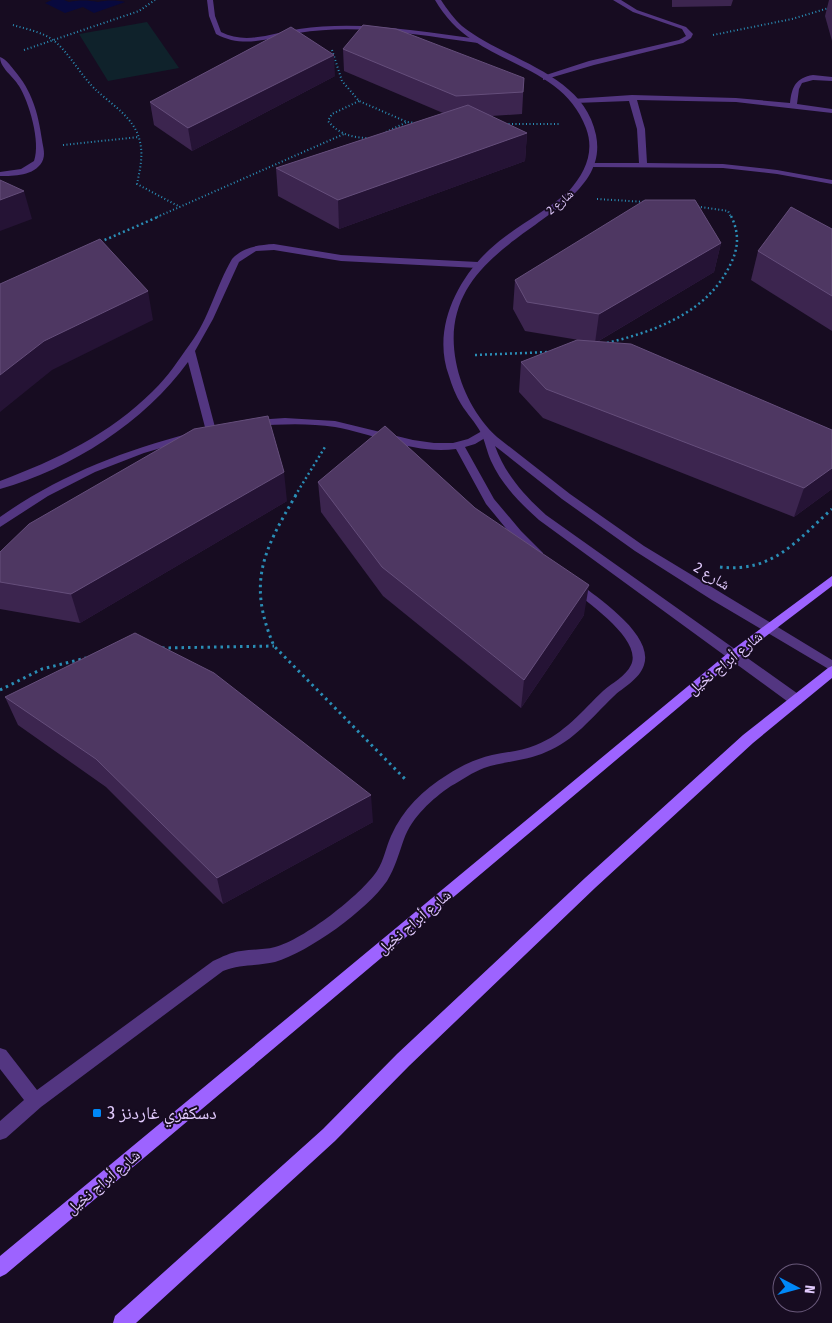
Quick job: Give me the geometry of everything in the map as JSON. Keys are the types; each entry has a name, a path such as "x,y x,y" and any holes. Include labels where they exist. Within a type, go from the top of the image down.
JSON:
{"street":[{"path":"210,0 216,30 228,39 252,40 323,28 384,29 478,40"},
{"name":"شارع 2","path":"438,0 459,27 478,40 546,78 575,101 590,125 593,144 590,165 569,197 492,250 478,265 456,298 450,316 448,336 452,375 460,394 486,433 610,528 688,579 832,666"},
{"path":"546,78 592,63 681,42 690,37 690,34 684,28 635,11 616,0"},
{"path":"0,59 25,87 31,99 35,112 40,157 34,165 19,172 0,174"},
{"path":"793,105 797,85 802,81 817,78 832,79"},
{"path":"575,101 632,97 705,97 793,105 832,111"},
{"path":"632,97 641,129 643,166"},
{"path":"590,165 732,167 777,172 832,182"},
{"path":"0,485 67,457 102,437 150,400 176,372 239,256 254,249 274,246 342,258 478,265"},
{"path":"0,524 49,490 82,472 133,453 216,430 190,349"},
{"path":"240,425 298,421 338,425 437,447 460,446 479,439 486,433"},
{"name":"شارع 2","path":"486,433 491,452 500,470 529,506 555,528 796,700"},
{"path":"460,446 490,501 517,534 544,560"},
{"path":"67,457 82,472"},
{"path":"0,1132 36,1101 218,966 237,959 277,954 298,946 316,934 381,878 389,864 410,814 425,798 480,764 526,754 555,742 568,734 633,672 638,664 639,655 632,637 564,577"},
{"name":"شارع أبراج نخيل","path":"0,1268 732,656 832,580"},
{"path":"122,1323 329,1134 417,1046 590,883 748,739 832,671"},
{"path":"0,1056 36,1101"}],"path":[{"path":"18,52 139,11 155,0"},
{"path":"690,34 708,36 752,28 832,7"},
{"path":"14,25 53,40 96,90 122,112 139,137 142,154 137,184 180,206"},
{"path":"323,28 337,61 342,81 359,102 407,122 416,123"},
{"path":"359,102 332,114 328,121 332,128 344,134 356,138 374,138"},
{"path":"382,134 407,122"},
{"path":"503,124 590,125"},
{"path":"99,243 344,134"},
{"path":"39,148 139,137"},
{"path":"569,197 654,203"},
{"path":"602,345 657,328 683,314 704,299 721,283 732,265 738,248 737,225 728,211 691,206"},
{"path":"449,356 557,352"},
{"path":"338,425 269,544 262,563 259,583 264,625 274,646 425,798"},
{"path":"688,579 707,565 738,568 767,562 777,557 832,509"},
{"path":"156,649 274,646"},
{"path":"0,690 24,675 50,664 89,657"}],"shaded area":[{"path":"52,0 98,2 111,0 125,2 94,13 83,7 65,13 45,3"},
{"path":"147,22 179,68 108,81 79,34"}],"building":[{"path":"363,25 396,29 524,78 523,92 456,96 343,49"},
{"path":"291,27 334,55 188,128 150,102"},
{"path":"468,105 527,133 338,200 276,168"},
{"path":"0,180 24,191 0,200"},
{"path":"645,200 695,200 721,243 599,314 527,302 515,280"},
{"path":"791,207 832,229 832,296 758,251"},
{"path":"100,239 148,291 44,341 0,375 0,284"},
{"path":"577,340 631,344 832,430 832,468 804,488 546,389 521,362"},
{"path":"268,416 284,472 71,594 0,582 0,552 29,524 194,429"},
{"path":"385,426 475,508 589,585 524,680 382,567 318,482"},
{"path":"135,633 214,673 371,795 217,878 96,759 5,697"}],"place":[{"name":"دسكفري غاردنز 3","path":"97,1113"}]}
